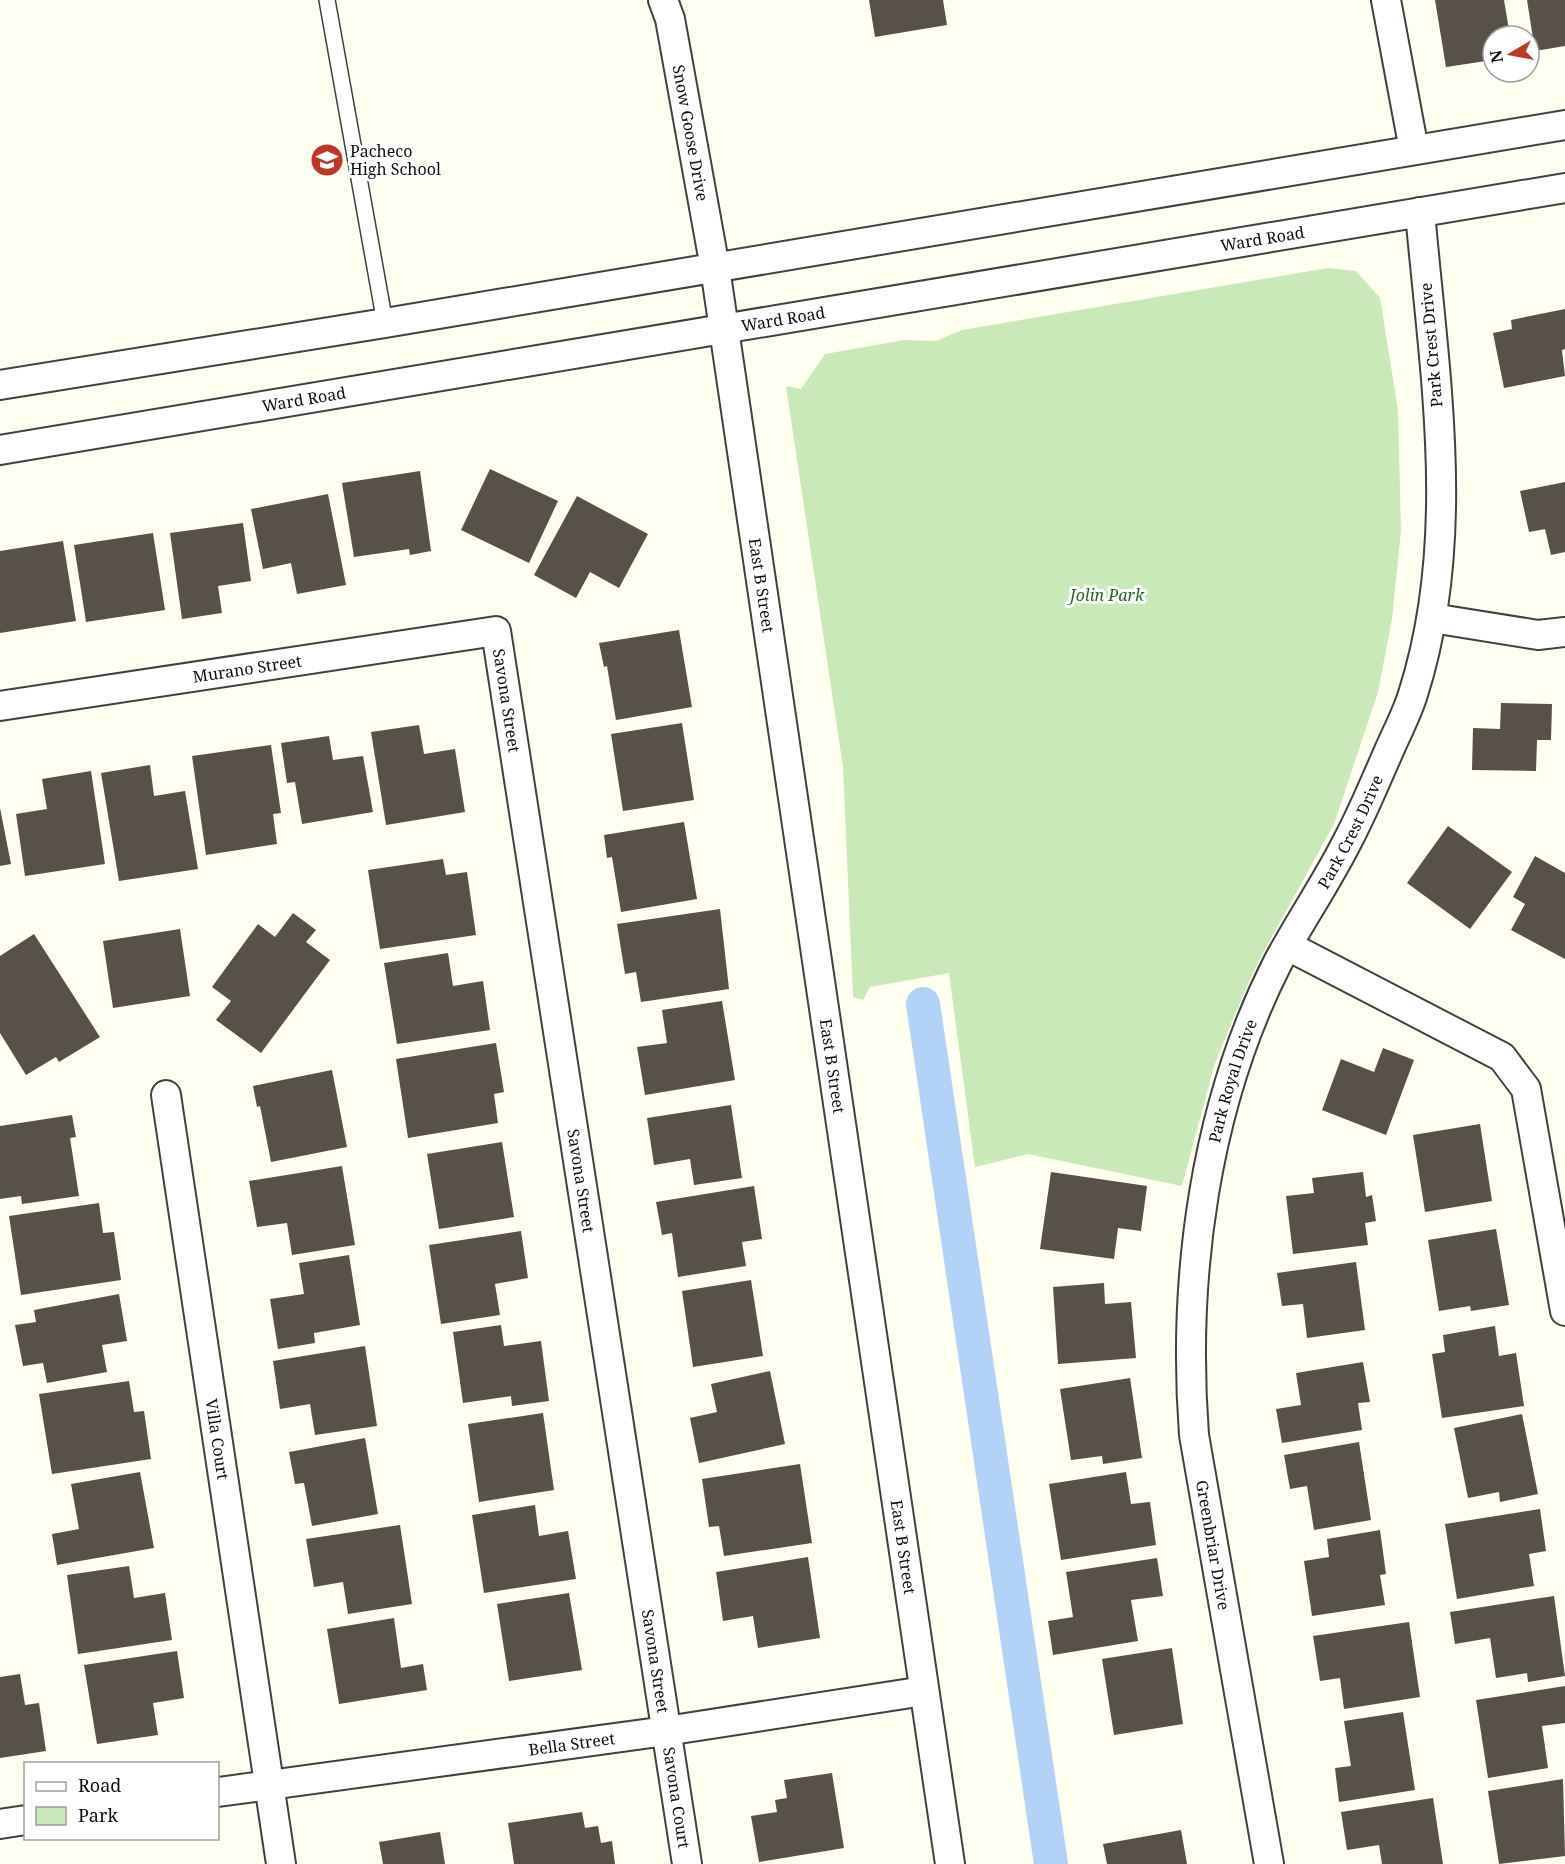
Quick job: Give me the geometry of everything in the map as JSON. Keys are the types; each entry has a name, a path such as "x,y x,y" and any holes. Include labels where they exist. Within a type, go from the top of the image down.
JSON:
{"street":[{"name":"Snow Goose Drive","path":"663,0 672,30 715,268"},
{"path":"1386,0 1414,150"},
{"path":"0,385 715,268 1565,124"},
{"name":"Ward Road","path":"0,450 1565,189"},
{"name":"Park Crest Drive","path":"1288,946 1349,839 1413,696 1432,618 1442,538 1441,451 1420,212"},
{"name":"East B Street","path":"715,268 950,1864"},
{"path":"1432,618 1538,635 1565,632"},
{"name":"Murano Street","path":"0,706 496,631"},
{"name":"Savona Street","path":"496,631 666,1731"},
{"path":"1288,946 1502,1057 1526,1089 1565,1311"},
{"name":"Park Royal Drive","path":"1201,1224 1212,1151 1232,1077 1258,1006 1288,946"},
{"name":"Villa Court","path":"166,1095 281,1864"},
{"name":"Greenbriar Drive","path":"1201,1224 1191,1296 1189,1372 1194,1434 1269,1864"},
{"name":"Bella Street","path":"219,1791 666,1731 924,1691"},
{"name":"Savona Court","path":"666,1731 687,1864"},
{"path":"0,1824 24,1820"}],"lane":[{"path":"327,0 385,323"}],"green space":[{"name":"Jolin Park","path":"1328,268 1356,271 1380,298 1398,410 1401,530 1392,619 1378,692 1334,824 1257,964 1233,1019 1214,1066 1182,1186 1028,1154 975,1167 949,973 870,987 863,1000 853,997 843,767 786,386 801,389 825,354 904,340 936,341 962,330"}],"building":[{"path":"869,0 943,0 947,25 875,37"},
{"path":"1435,0 1504,0 1508,24 1481,24 1481,62 1446,67"},
{"path":"1527,0 1565,0 1565,46 1541,50 1541,24 1531,24"},
{"path":"1565,309 1565,349 1562,350 1565,376 1504,388 1493,333 1512,329 1511,320"},
{"path":"490,469 558,501 529,563 461,530"},
{"path":"420,471 431,551 410,555 409,549 354,557 342,483"},
{"path":"1565,482 1565,552 1551,555 1545,529 1529,532 1520,491"},
{"path":"328,494 346,585 297,594 291,563 263,569 251,509"},
{"path":"577,496 648,534 619,588 590,572 576,598 534,575"},
{"path":"243,523 251,581 218,586 222,613 182,619 170,533"},
{"path":"153,533 165,610 86,622 74,545"},
{"path":"63,541 76,621 0,633 0,551"},
{"path":"679,630 692,707 616,720 607,666 604,667 599,643"},
{"path":"1501,703 1552,704 1551,740 1537,740 1536,771 1472,770 1473,728 1500,729"},
{"path":"682,723 694,800 623,811 611,734"},
{"path":"419,725 424,754 455,749 465,812 386,825 371,732"},
{"path":"329,736 333,760 363,756 373,812 302,824 295,782 287,783 281,743"},
{"path":"271,745 281,813 273,814 277,844 206,855 192,756"},
{"path":"150,765 154,796 185,791 198,869 119,881 101,773"},
{"path":"91,771 105,864 25,876 16,814 47,809 42,779"},
{"path":"0,808 11,864 0,866"},
{"path":"684,822 697,899 621,912 612,857 607,858 604,835"},
{"path":"1448,826 1512,872 1470,929 1407,883"},
{"path":"1535,856 1565,873 1565,959 1511,930 1525,904 1513,897"},
{"path":"443,859 446,875 467,872 476,935 380,949 368,870"},
{"path":"720,909 729,989 641,1002 636,972 625,974 617,924"},
{"path":"293,913 316,930 306,942 330,960 261,1053 216,1020 231,1001 212,987 258,924 275,937"},
{"path":"180,929 190,996 113,1008 103,941"},
{"path":"34,934 100,1037 59,1062 56,1057 26,1075 0,1033 0,956"},
{"path":"448,953 453,986 483,981 490,1030 397,1044 384,963"},
{"path":"722,1001 735,1080 645,1095 637,1047 667,1043 662,1010"},
{"path":"496,1043 504,1092 494,1094 498,1123 408,1138 396,1059"},
{"path":"1383,1048 1414,1060 1386,1135 1322,1110 1341,1059 1374,1072"},
{"path":"332,1070 347,1147 271,1162 260,1106 257,1107 253,1086"},
{"path":"731,1105 742,1178 694,1185 690,1159 654,1165 647,1118"},
{"path":"72,1115 76,1137 70,1138 79,1196 22,1204 21,1196 0,1199 0,1126"},
{"path":"1480,1124 1492,1201 1425,1212 1413,1135"},
{"path":"502,1142 514,1217 439,1229 427,1154"},
{"path":"342,1166 355,1245 292,1255 287,1223 257,1227 249,1181"},
{"path":"1051,1172 1147,1186 1141,1231 1118,1228 1114,1259 1040,1249"},
{"path":"1363,1172 1366,1197 1372,1195 1376,1221 1365,1223 1368,1245 1293,1254 1286,1196 1314,1193 1312,1178"},
{"path":"754,1186 762,1239 742,1242 746,1266 678,1277 672,1233 662,1235 656,1202"},
{"path":"99,1203 103,1233 114,1232 121,1280 21,1295 9,1216"},
{"path":"1496,1229 1509,1305 1471,1311 1470,1306 1439,1311 1428,1240"},
{"path":"521,1231 528,1278 495,1284 500,1315 441,1324 429,1245"},
{"path":"349,1255 360,1325 314,1333 315,1343 278,1349 270,1299 304,1294 299,1263"},
{"path":"1356,1262 1365,1330 1307,1338 1303,1304 1282,1306 1277,1273"},
{"path":"751,1280 763,1356 693,1367 682,1291"},
{"path":"1104,1283 1105,1304 1131,1302 1136,1358 1058,1364 1053,1287"},
{"path":"119,1294 127,1341 102,1345 107,1372 47,1383 43,1363 23,1366 15,1325 36,1322 34,1310"},
{"path":"501,1325 504,1346 541,1341 549,1401 512,1406 511,1396 463,1403 453,1332"},
{"path":"1495,1326 1499,1356 1516,1353 1524,1406 1442,1418 1432,1354 1445,1352 1443,1335"},
{"path":"365,1346 377,1426 315,1435 310,1404 280,1409 273,1361"},
{"path":"1363,1362 1370,1402 1358,1403 1362,1430 1282,1443 1276,1409 1301,1405 1296,1373"},
{"path":"770,1371 785,1444 699,1463 690,1418 717,1412 711,1384"},
{"path":"1130,1378 1142,1458 1103,1464 1102,1456 1071,1460 1060,1389"},
{"path":"129,1381 134,1412 144,1411 151,1459 52,1474 39,1394"},
{"path":"543,1413 554,1490 479,1502 468,1424"},
{"path":"1522,1414 1538,1494 1500,1502 1499,1492 1468,1498 1454,1428"},
{"path":"365,1438 378,1514 312,1526 304,1483 295,1484 289,1452"},
{"path":"1359,1442 1371,1520 1314,1530 1307,1486 1290,1489 1284,1455"},
{"path":"800,1464 812,1543 724,1556 719,1526 709,1527 702,1479"},
{"path":"140,1472 154,1548 57,1565 52,1534 79,1529 71,1484"},
{"path":"1126,1472 1131,1504 1150,1502 1156,1545 1061,1560 1049,1484"},
{"path":"535,1505 539,1536 568,1531 576,1579 484,1593 472,1515"},
{"path":"1540,1509 1546,1551 1529,1554 1534,1586 1457,1599 1445,1524"},
{"path":"400,1525 412,1604 348,1614 343,1582 314,1587 306,1539"},
{"path":"1380,1530 1386,1574 1380,1575 1385,1605 1312,1616 1304,1561 1329,1557 1327,1539"},
{"path":"808,1557 820,1638 758,1648 753,1616 723,1621 716,1572"},
{"path":"1157,1558 1163,1596 1131,1600 1138,1641 1053,1655 1048,1621 1073,1617 1066,1572"},
{"path":"129,1566 134,1598 165,1593 172,1640 78,1654 67,1575"},
{"path":"569,1593 582,1670 509,1681 497,1604"},
{"path":"1554,1596 1565,1676 1528,1682 1527,1673 1496,1678 1490,1638 1455,1644 1450,1612"},
{"path":"394,1618 401,1668 423,1664 427,1690 339,1704 327,1629"},
{"path":"1409,1622 1420,1697 1344,1709 1340,1678 1320,1681 1313,1636"},
{"path":"1172,1648 1183,1724 1114,1735 1102,1659"},
{"path":"177,1651 184,1698 153,1703 158,1735 97,1744 84,1665"},
{"path":"20,1674 25,1705 39,1703 46,1751 0,1758 0,1677"},
{"path":"1565,1686 1565,1723 1542,1726 1548,1768 1488,1778 1476,1700"},
{"path":"1403,1712 1415,1790 1339,1802 1335,1768 1351,1766 1344,1721"},
{"path":"832,1773 844,1848 759,1862 751,1816 777,1812 775,1800 787,1798 784,1780"},
{"path":"1563,1779 1565,1856 1499,1864 1488,1791"},
{"path":"1433,1798 1443,1864 1382,1864 1379,1845 1347,1850 1341,1812"},
{"path":"582,1812 585,1828 598,1826 601,1843 612,1841 615,1864 514,1864 508,1823"},
{"path":"1181,1830 1187,1864 1107,1864 1103,1844"},
{"path":"440,1832 445,1864 383,1864 379,1842"}],"waterway":[{"path":"923,1004 1051,1864"}],"place":[{"name":"Pacheco High School","path":"327,160"}]}
